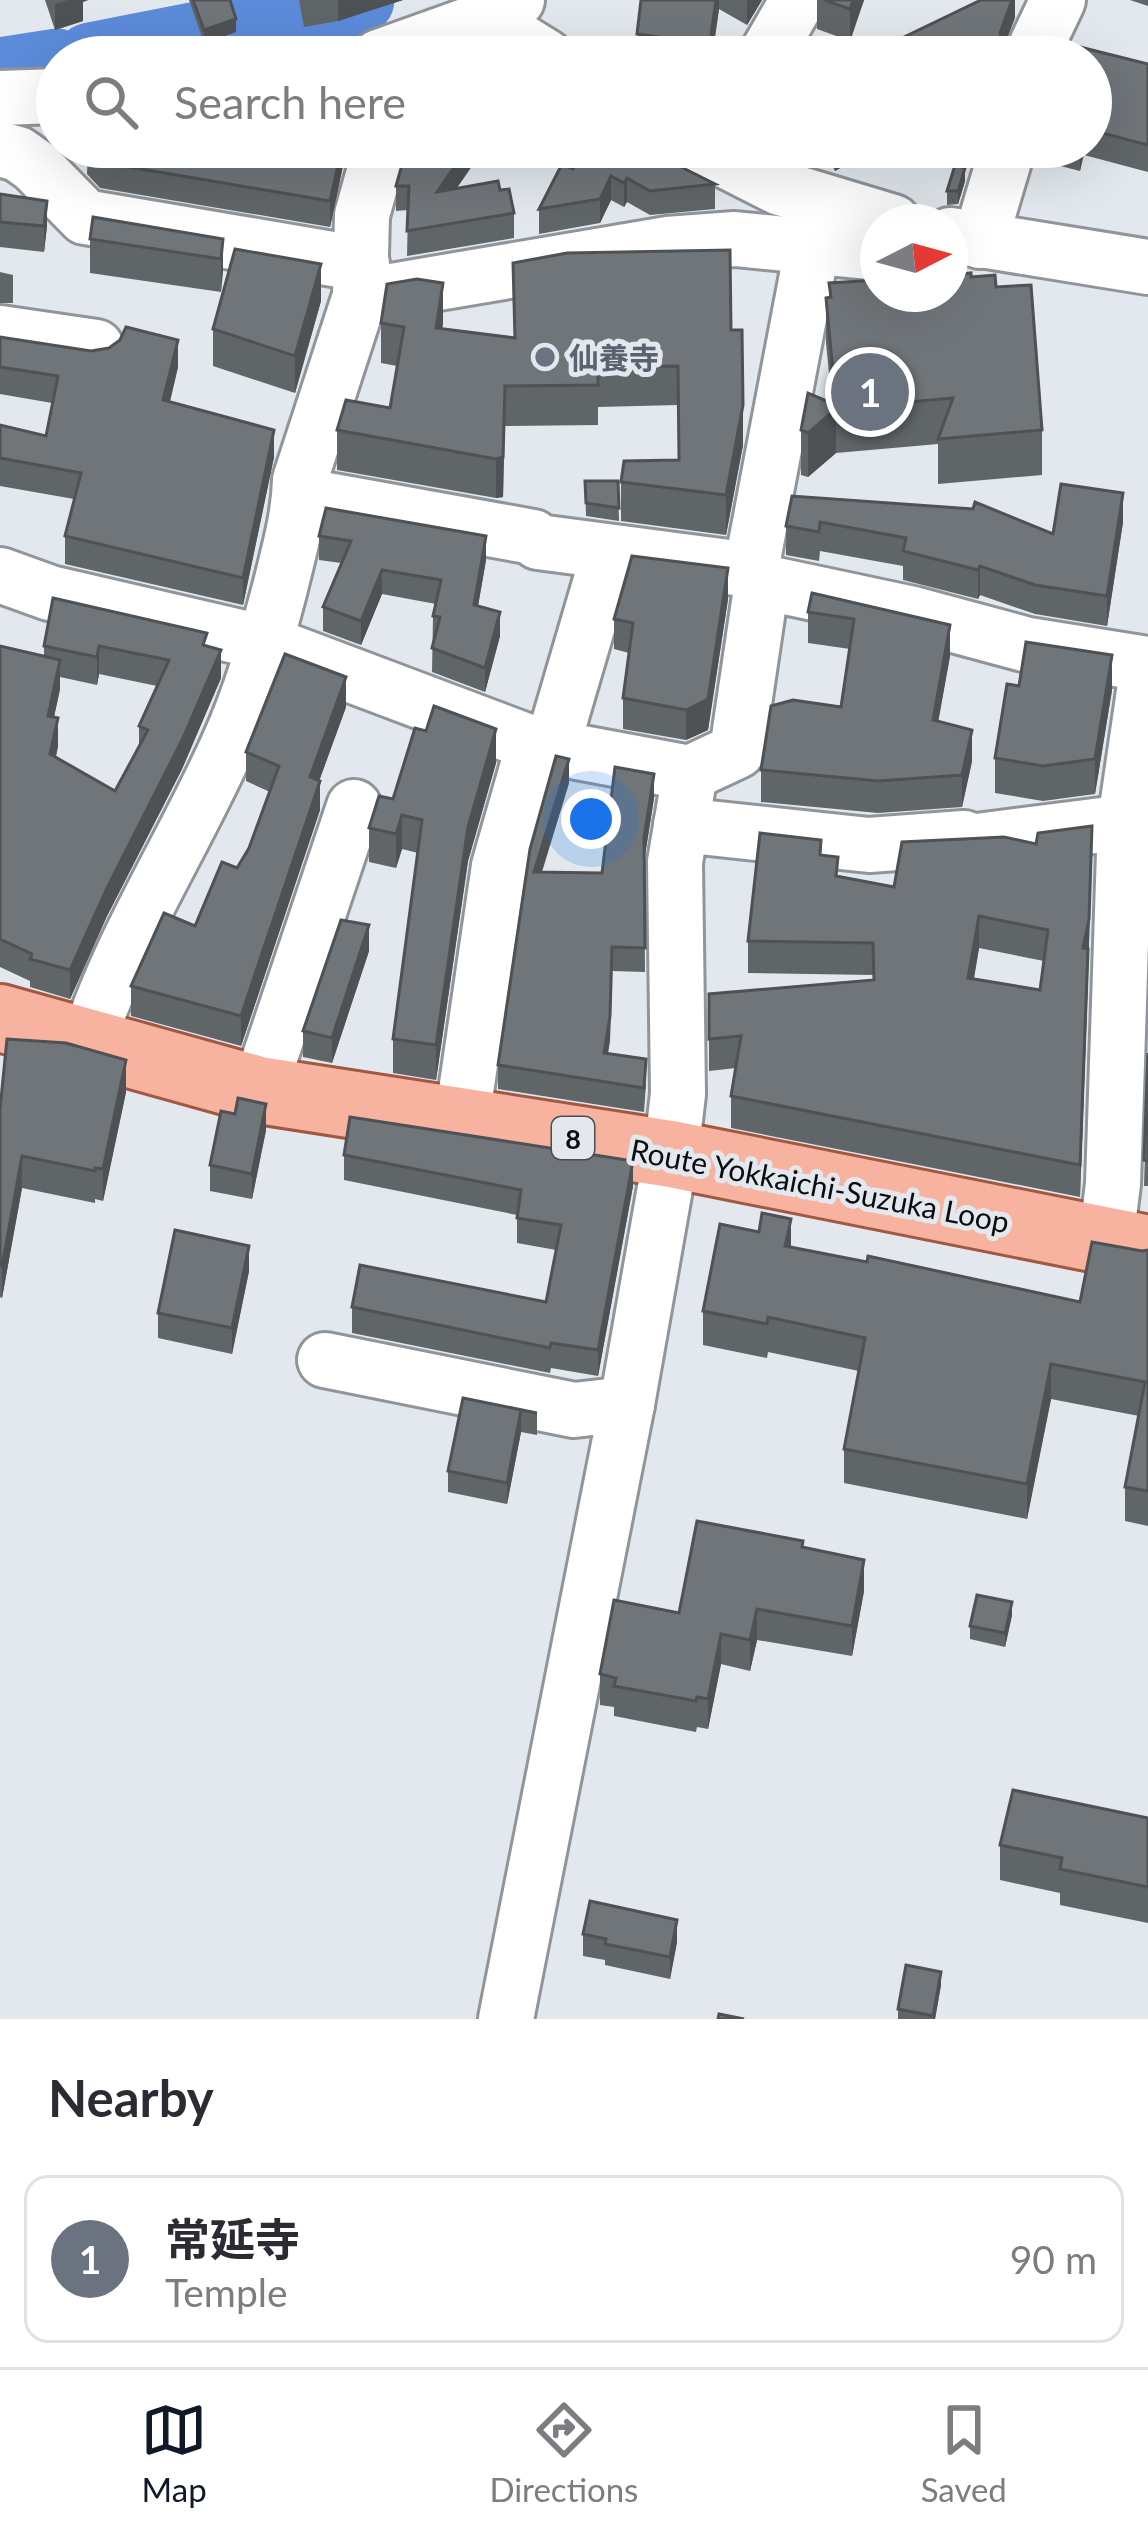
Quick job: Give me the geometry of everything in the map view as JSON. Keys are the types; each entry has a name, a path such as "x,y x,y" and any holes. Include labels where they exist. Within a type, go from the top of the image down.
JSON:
{"main road":[{"name":"Route Yokkaichi-Suzuka Loop","path":"0,1018 87,1045 464,1103 670,1154 1118,1230"}],"street":[{"path":"777,36 798,0"},
{"path":"1041,36 1058,0"},
{"path":"448,36 484,25"},
{"path":"0,98 36,97"},
{"path":"0,149 36,167"},
{"path":"37,168 85,218 361,280 735,239 860,251"},
{"path":"87,1045 155,886 228,746 266,643 299,510 300,480 361,280 365,193 374,168"},
{"path":"743,168 780,188 860,212"},
{"path":"968,230 999,168"},
{"path":"506,2019 627,1404 670,1154 678,1094 675,862 685,799 737,751 756,576 813,244"},
{"path":"968,247 1148,267"},
{"path":"0,333 96,347"},
{"path":"300,495 532,537 538,542 756,576 1028,645 1148,664 1118,1230"},
{"path":"464,1103 499,866 609,553"},
{"path":"0,575 50,592 266,643 685,799 869,845 964,838 969,842 1137,820"},
{"path":"265,1069 354,807"},
{"path":"325,1360 574,1410 627,1404"}],"building":[{"path":"193,0 230,0 236,19 204,30"},
{"path":"641,0 716,0 711,36 637,34"},
{"path":"824,0 853,0 850,9"},
{"path":"981,0 1012,0 1001,36 906,36"},
{"path":"1112,55 1148,64 1148,145 1112,136"},
{"path":"135,168 337,168 330,201"},
{"path":"401,168 454,168 437,192 498,181 500,190 509,189 514,213 407,231 409,186 396,186"},
{"path":"560,168 683,168 715,184 650,191 627,178 624,183 611,176 600,199 539,209"},
{"path":"954,168 965,168 958,191 947,191"},
{"path":"0,194 47,201 44,226 0,222"},
{"path":"93,217 223,239 221,259 90,239"},
{"path":"235,249 321,264 295,356 213,329"},
{"path":"730,250 731,330 742,330 743,405 726,495 621,482 624,461 679,460 678,366 598,367 598,385 505,386 503,457 496,459 337,430 346,400 390,408 404,327 381,323 387,284 417,279 443,283 436,328 515,338 513,263 567,253"},
{"path":"968,273 995,275 996,287 1031,285 1042,430 938,439 953,398 836,409 808,433 801,430 808,393 836,405 826,298 831,297 829,283 860,281 860,312 968,312"},
{"path":"126,327 178,340 163,400 274,430 243,578 65,536 81,473 0,458 0,425 46,436 58,376 0,367 0,337 91,351 109,348"},
{"path":"585,481 618,481 619,508 586,503"},
{"path":"1061,484 1123,493 1107,596 1035,585 980,566 978,570 903,551 906,538 820,522 819,532 786,526 792,496 973,509 975,502 1053,534"},
{"path":"326,508 486,536 474,605 500,612 485,668 432,648 440,617 433,616 441,580 382,570 361,621 323,607 351,541 319,536"},
{"path":"632,556 728,568 708,699 686,710 623,698 633,623 614,619"},
{"path":"812,593 950,625 933,720 972,730 962,775 878,781 761,770 771,706 793,700 841,707 854,619 808,612"},
{"path":"53,598 207,633 203,645 221,650 70,970 30,959 32,954 0,939 0,646 60,660 48,716 58,718 50,754 115,791 148,730 139,726 169,660 99,646 97,657 44,646"},
{"path":"1026,642 1112,655 1095,759 1043,766 995,758 1007,684 1019,686"},
{"path":"285,654 346,677 310,777 320,781 241,1016 131,986 164,913 195,926 222,862 237,868 249,848 279,766 246,752"},
{"path":"434,706 496,729 468,827 436,1045 393,1039 422,820 402,815 396,834 369,828 379,796 393,799 415,728 426,731"},
{"path":"556,756 569,759 534,872 602,873 615,767 654,774 644,838 645,948 612,947 604,1053 646,1059 644,1088 498,1065 530,849"},
{"path":"1092,826 1089,919 1083,948 1088,949 1080,1165 731,1096 741,1036 709,1039 709,994 874,980 873,943 748,941 760,833 821,840 820,855 838,857 836,876 894,887 902,842 1004,837 1036,844 1038,833","holes":["979,916 1048,930 1040,990 968,978"]},
{"path":"341,920 369,925 332,1038 303,1031"},
{"path":"7,1039 66,1043 126,1060 103,1169 22,1156 0,1266 0,1109"},
{"path":"1148,1053 1148,1161 1144,1160"},
{"path":"238,1098 266,1104 252,1174 210,1165 221,1111 235,1114"},
{"path":"350,1117 633,1161 598,1350 551,1343 550,1348 352,1307 360,1265 546,1302 561,1225 517,1218 521,1190 344,1155"},
{"path":"762,1213 791,1219 785,1246 867,1262 868,1256 1080,1302 1092,1242 1148,1250 1148,1491 1125,1487 1145,1382 1051,1364 1027,1484 844,1449 865,1338 768,1317 767,1324 703,1311 720,1224 759,1232"},
{"path":"175,1230 249,1246 232,1328 158,1313"},
{"path":"463,1398 537,1413 521,1410 507,1483 448,1471"},
{"path":"697,1521 803,1541 802,1547 864,1560 852,1626 757,1609 750,1640 721,1634 708,1699 697,1697 696,1701 614,1686 616,1678 600,1674 614,1600 679,1613"},
{"path":"977,1595 1012,1602 1005,1633 970,1626"},
{"path":"1013,1790 1148,1818 1148,1887 1060,1869 1062,1858 1000,1845"},
{"path":"590,1901 677,1920 670,1957 605,1944 606,1939 583,1934"},
{"path":"906,1965 941,1972 933,2016 898,2009"}],"waterway":[{"path":"198,36 346,7 360,0"},
{"path":"0,72 36,66"}],"place":[{"name":"仙養寺","path":"545,357"},
{"name":"常延寺","path":"870,392"}]}
